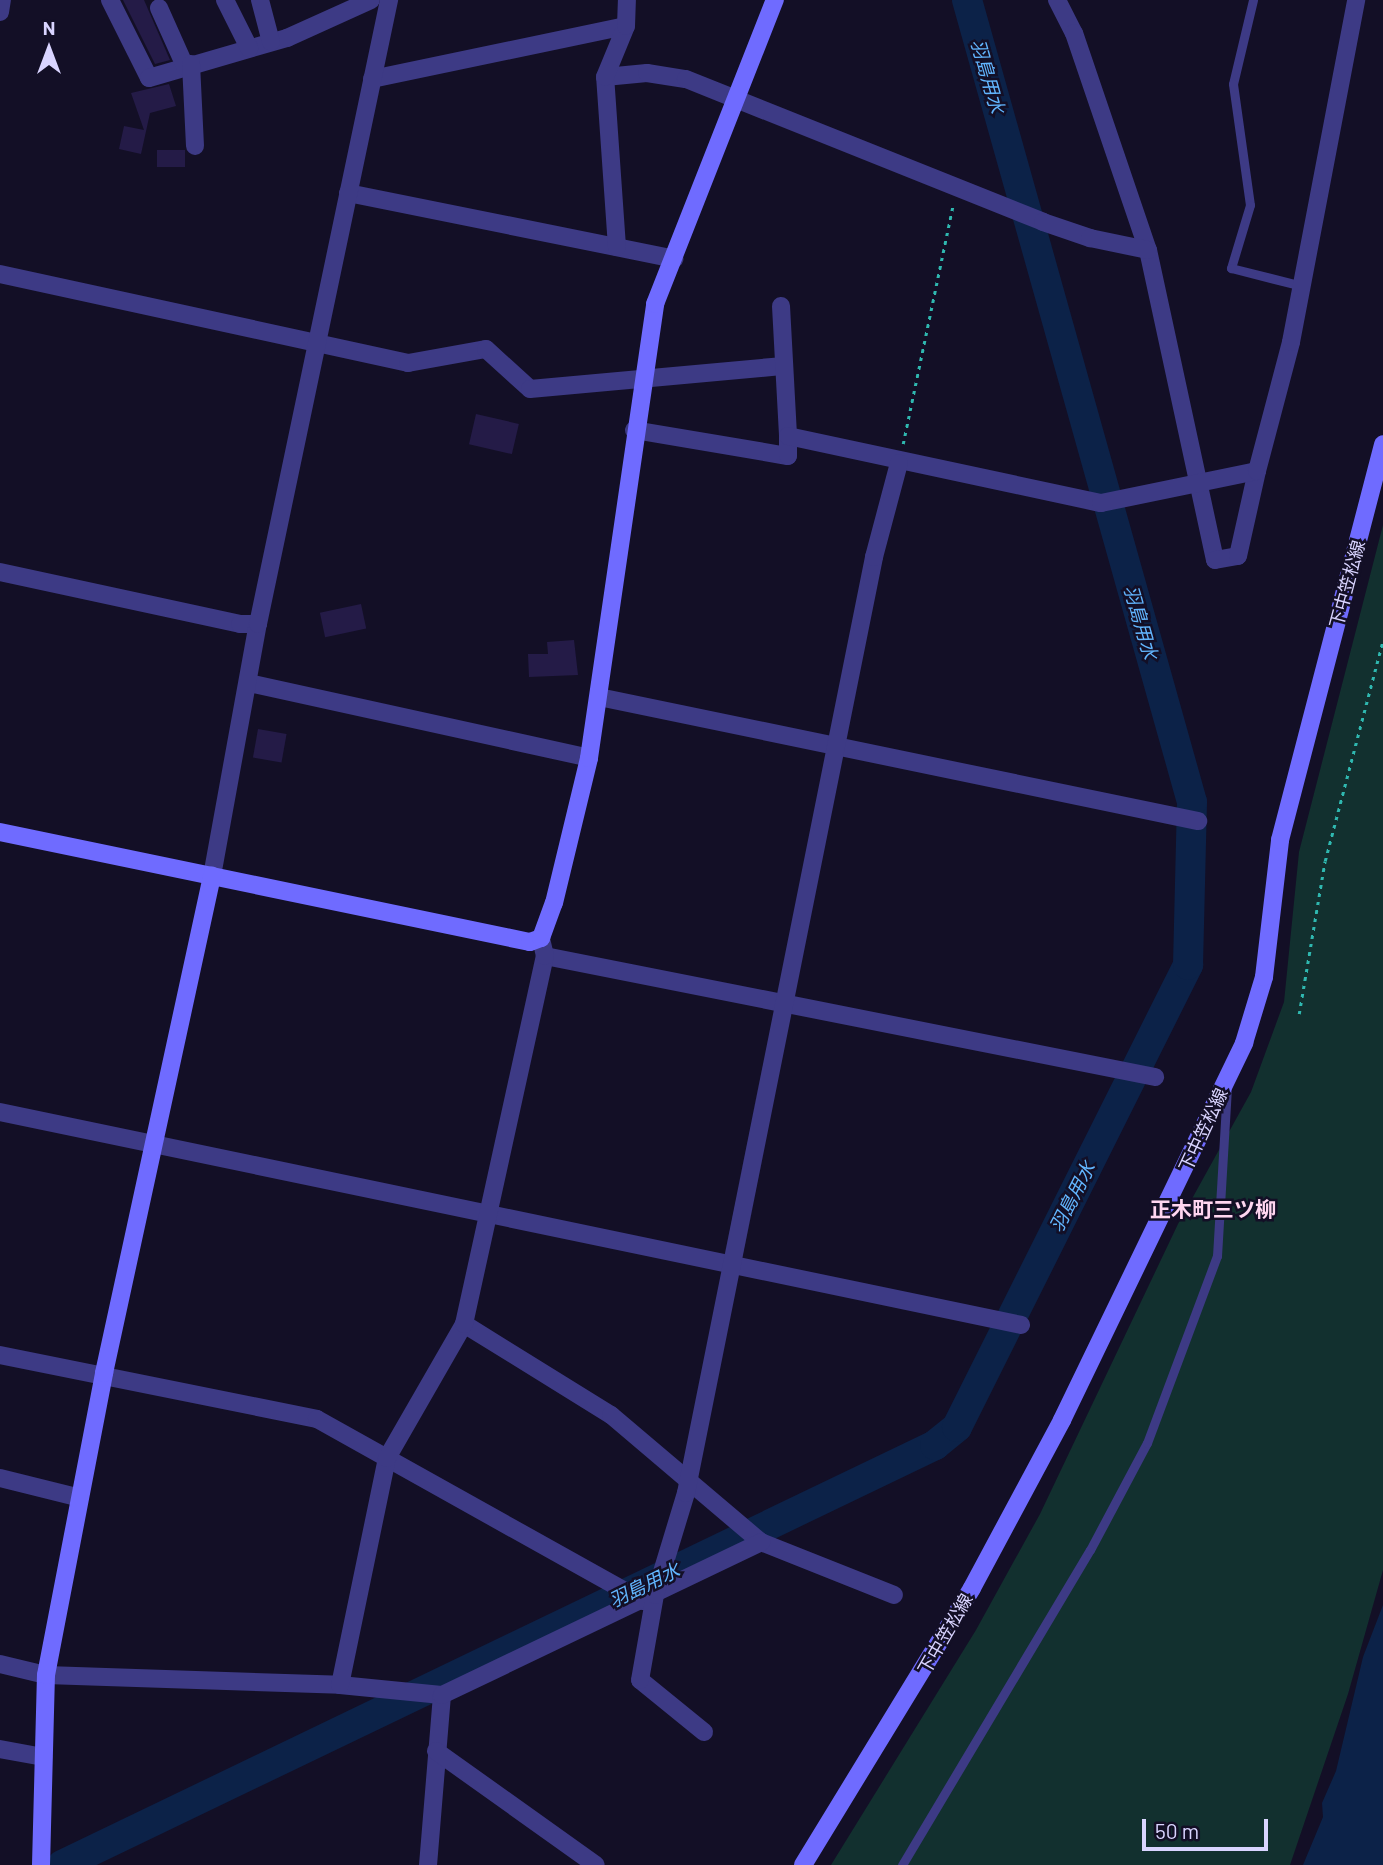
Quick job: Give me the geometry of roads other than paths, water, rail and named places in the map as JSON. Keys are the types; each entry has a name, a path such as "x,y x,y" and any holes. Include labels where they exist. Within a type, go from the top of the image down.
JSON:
{"street":[{"path":"0,12 2,0"},
{"path":"110,0 149,78 271,42 371,0"},
{"path":"225,0 249,48"},
{"path":"260,0 271,42"},
{"path":"41,1860 46,1675 104,1373 212,876 258,624 389,0"},
{"path":"617,247 604,77 625,26 627,0"},
{"path":"340,1685 387,1458 464,1324 543,947 589,758 634,430 655,304 775,0"},
{"path":"1057,0 1074,33 1148,250 1215,559 1238,556 1301,286 1356,0"},
{"path":"159,8 188,65 195,146"},
{"path":"372,79 625,26"},
{"path":"604,77 647,73 686,79 1043,222 1090,238 1148,250"},
{"path":"348,193 674,259"},
{"path":"0,274 318,341 408,363 486,349 530,389 784,366"},
{"path":"634,430 788,456 781,306"},
{"path":"788,436 900,463 1101,503 1257,471"},
{"name":"下中笠松線","path":"803,1865 972,1588 1062,1420 1227,1078 1264,977 1280,841 1383,444"},
{"path":"704,1732 640,1680 649,1597 664,1564 689,1479 874,557 900,463"},
{"path":"0,572 240,624 258,624"},
{"path":"249,683 589,758"},
{"path":"599,698 836,744 1198,821"},
{"path":"0,832 530,942 785,1005 1155,1077"},
{"path":"0,1112 152,1146 1021,1325"},
{"path":"464,1324 611,1415 761,1541 894,1595"},
{"path":"0,1355 104,1373 174,1393 317,1419 622,1590 649,1597"},
{"path":"0,1478 80,1498"},
{"path":"0,1664 46,1675 340,1685 442,1695 761,1541"},
{"path":"428,1865 442,1695"},
{"path":"0,1749 43,1757"},
{"path":"436,1751 596,1865"}],"lane":[{"path":"1253,0 1233,84 1250,205 1231,268 1301,286"},
{"path":"902,1865 1090,1550 1147,1443 1217,1256 1227,1078"}],"water":[{"path":"1383,1605 1383,1865 1303,1865 1323,1817 1322,1803 1336,1771 1363,1657"}],"waterway":[{"name":"羽島用水","path":"62,1865 935,1445 957,1427 1188,965 1192,802 967,0"}],"district":[{"name":"正木町三ツ柳","path":"1213,1209"}]}
